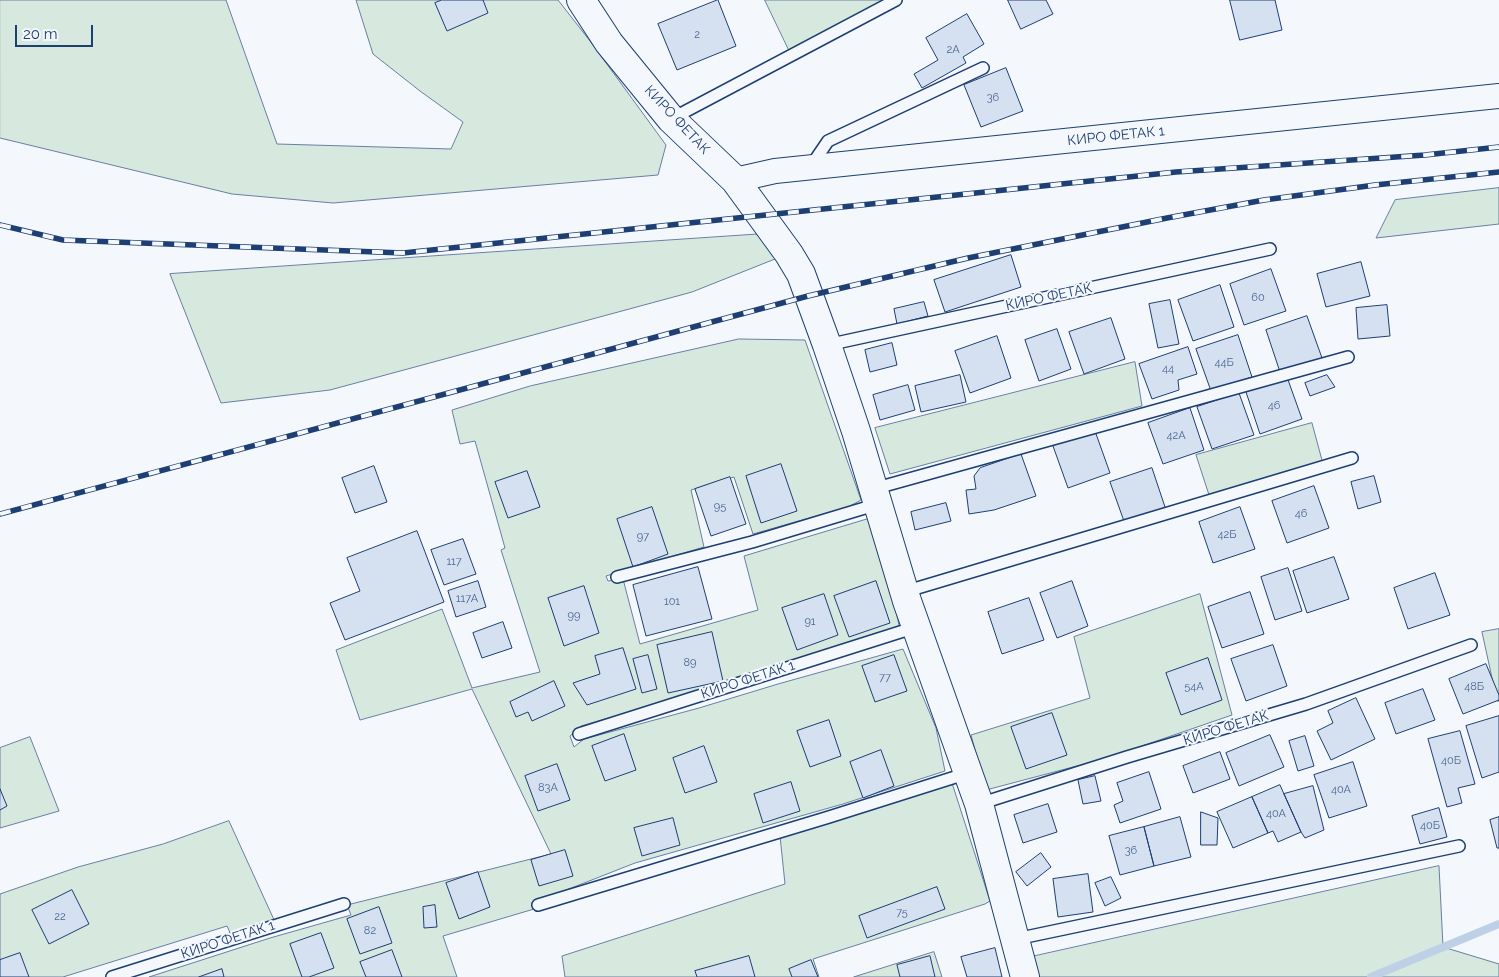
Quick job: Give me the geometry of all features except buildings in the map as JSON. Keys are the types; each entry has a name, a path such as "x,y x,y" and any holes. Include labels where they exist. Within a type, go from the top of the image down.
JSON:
{"main road":[{"name":"КИРО ФЕТАК","path":"581,0 610,43 671,119 735,180 789,254 801,274 827,345 876,496 904,592 979,804 1025,977"}],"street":[{"name":"КИРО ФЕТАК 1","path":"735,180 775,171 1499,96"},
{"path":"759,215 759,197 762,186 775,171"}],"lane":[{"path":"671,119 896,0"},
{"path":"810,168 828,141 983,68"},
{"name":"КИРО ФЕТАК","path":"827,345 1270,249"},
{"path":"617,578 752,542 876,496 1348,357"},
{"path":"904,592 1352,458"},
{"name":"КИРО ФЕТАК 1","path":"579,734 916,627"},
{"name":"КИРО ФЕТАК","path":"979,804 1306,704 1471,645"},
{"path":"538,905 829,817 968,772"},
{"path":"1016,939 1459,846"},
{"name":"КИРО ФЕТАК 1","path":"112,977 344,904"}],"shaded area":[{"path":"0,0 226,0 277,144 451,149 463,122 373,54 356,0 558,0 666,145 658,175 333,203 232,194 0,138"},
{"path":"765,0 896,0 791,54"},
{"path":"1499,188 1499,224 1376,238 1395,200"},
{"path":"763,234 775,259 692,292 330,390 221,403 170,274"},
{"path":"739,339 805,340 861,500 848,507 753,534 734,477 691,490 704,547 606,576 608,581 623,579 640,644 758,610 744,556 870,518 888,575 901,634 581,726 570,736 574,747 584,739 903,649 936,728 945,771 843,804 635,863 533,903 534,909 443,936 457,977 149,977 270,938 351,915 347,905 551,854 472,689 360,720 336,650 442,609 472,688 540,672 501,550 505,548 475,441 460,444 452,410 530,386"},
{"path":"1135,362 1142,406 890,474 875,428"},
{"path":"1312,423 1323,464 1210,498 1196,455"},
{"path":"1200,594 1232,715 1107,758 986,790 971,735 1090,698 1074,637"},
{"path":"1499,629 1499,701 1497,701 1482,632"},
{"path":"30,737 59,811 0,828 0,748"},
{"path":"952,783 990,901 985,904 813,959 819,977 565,977 562,956 785,884 780,836"},
{"path":"229,821 275,922 232,937 227,926 63,977 2,977 0,973 0,894 78,867 163,844"},
{"path":"1439,866 1443,947 1499,964 1499,977 1025,977 1022,959"},
{"path":"934,952 942,977 854,977"}],"waterway":[{"path":"1371,977 1499,924"}],"railway":[{"path":"0,225 63,240 403,253 1176,172 1425,155 1499,147"},
{"path":"0,514 808,296 968,258 1264,200 1375,185 1499,172"}]}
